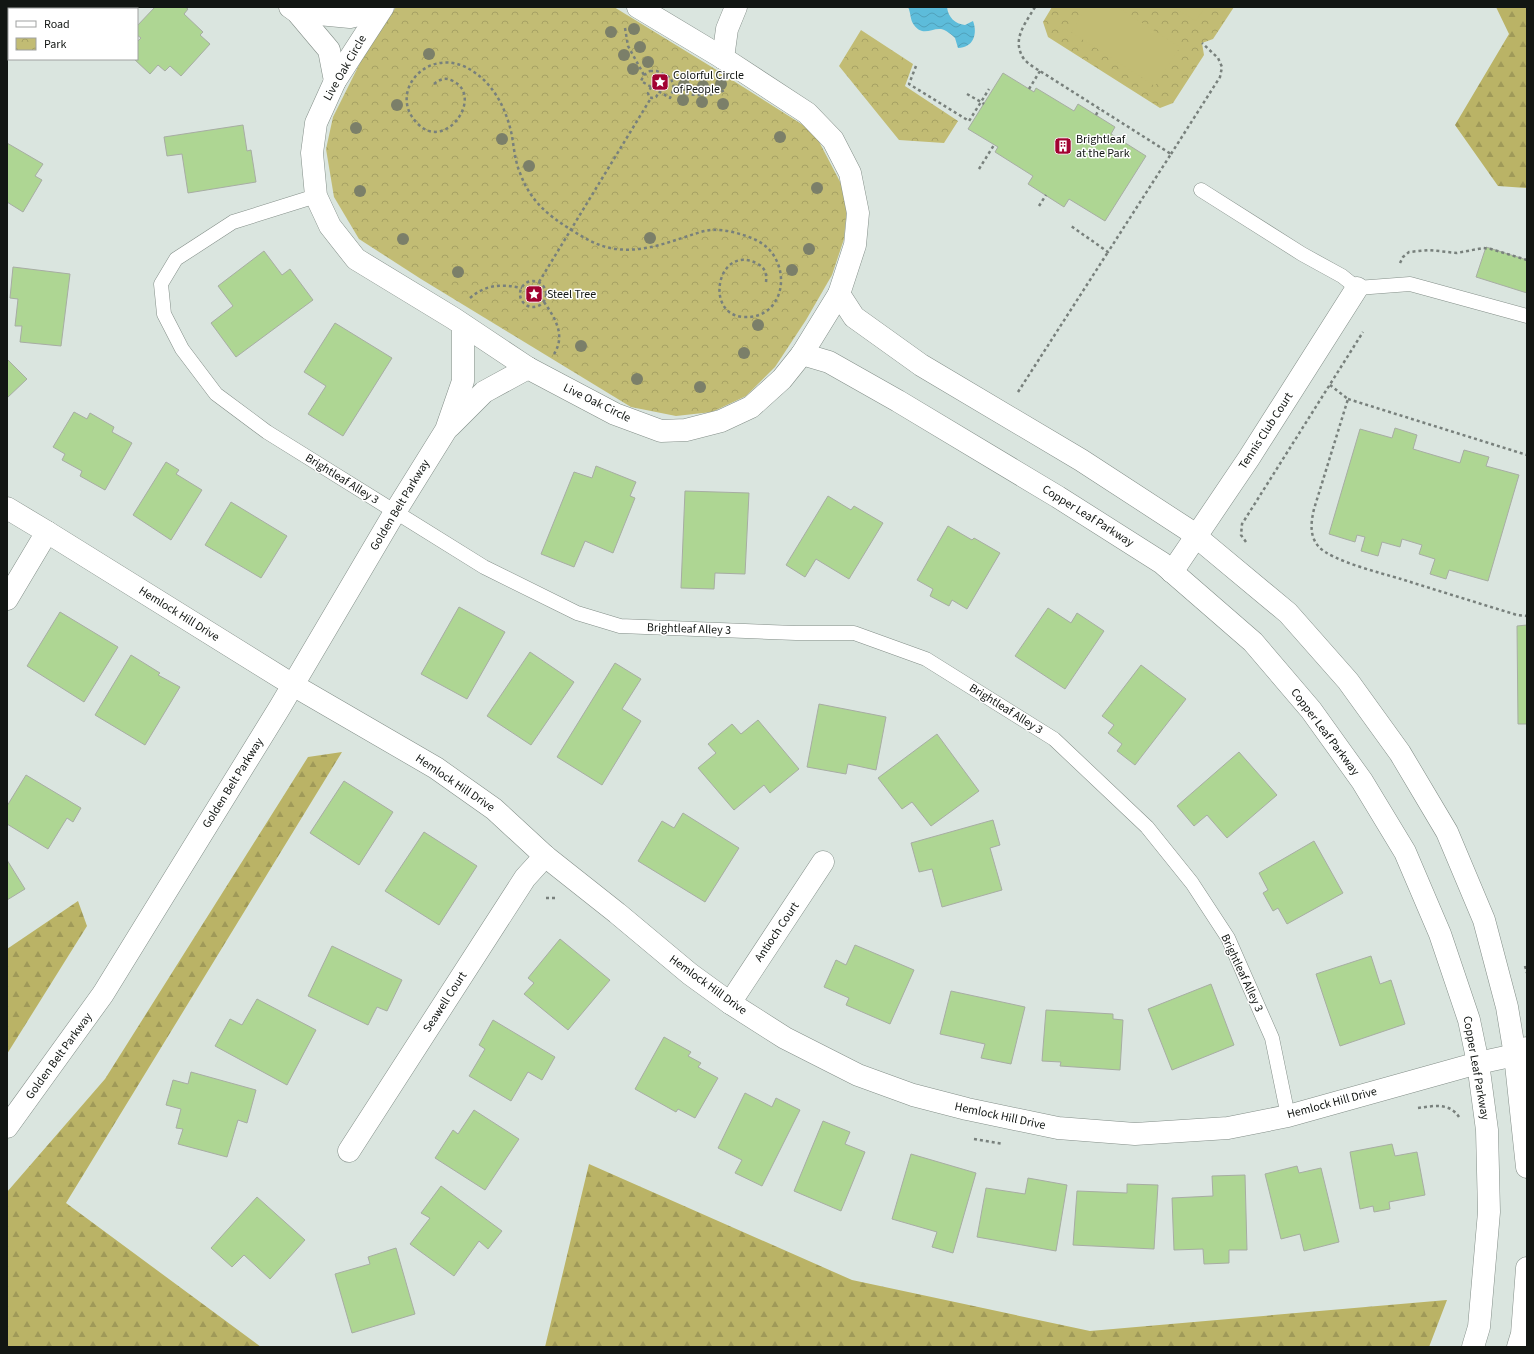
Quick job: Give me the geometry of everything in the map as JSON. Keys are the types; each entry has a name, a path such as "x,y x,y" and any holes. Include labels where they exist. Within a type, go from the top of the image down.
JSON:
{"street":[{"path":"723,58 727,28 736,7"},
{"path":"293,9 350,17 381,9"},
{"path":"293,9 329,50 335,81"},
{"name":"Live Oak Circle","path":"381,9 335,81 316,123 312,153 316,196 330,226 356,259 528,368 615,414 661,431 686,430 721,421 751,407 782,379 802,354 839,294 855,245 858,213 850,173 833,140 807,113 648,9"},
{"name":"Tennis Club Court","path":"1172,572 1197,537 1357,288"},
{"path":"839,294 854,317 921,366 1081,460 1187,529 1288,613 1348,681 1400,753 1447,832 1484,920 1507,1007 1523,1054 1527,1167"},
{"name":"Golden Belt Parkway","path":"7,1127 103,994 293,685 395,512 446,430 463,381 463,326"},
{"name":"Copper Leaf Parkway","path":"802,354 829,362 898,401 1058,497 1162,563 1253,642 1311,710 1362,781 1404,852 1440,934 1469,1020 1478,1063 1487,1130 1489,1212 1479,1326 1473,1347"},
{"name":"Golden Belt Parkway","path":"446,430 484,392 528,368"},
{"name":"Hemlock Hill Drive","path":"7,508 293,685 436,768 494,809 545,856 617,913 690,974 730,1003 785,1038 858,1075 913,1095 967,1109 1058,1128 1136,1134 1228,1128 1288,1116 1478,1063 1523,1054"},
{"path":"7,599 47,532"},
{"name":"Seawell Court","path":"349,1151 525,878 545,856"},
{"name":"Antioch Court","path":"730,1003 823,862"},
{"path":"1518,1347 1522,1334 1527,1268"}],"lane":[{"path":"1201,190 1302,254 1342,276 1357,288 1410,284 1527,316"},
{"name":"Brightleaf Alley 3","path":"316,196 233,222 176,259 161,284 164,314 182,349 216,394 267,432 484,567 577,613 620,626 796,633 854,633 926,660 1054,739 1147,828 1192,883 1228,938 1272,1038 1288,1116"}],"path":[{"path":"1035,7 1020,30 1018,46 1025,60 1170,154"},
{"path":"624,26 628,46 644,75"},
{"path":"1018,392 1220,77 1222,67 1218,58 1202,43"},
{"path":"434,84 439,80 446,78 452,80 458,84 462,90 464,98 462,114 455,123 447,129 438,131 424,128 418,124 410,113 408,107 409,87 418,73 432,64 450,62 465,66 482,77 496,95 502,106 510,128 515,159 525,184 536,202 544,210 571,230 598,244 618,250 644,249 709,230 728,231 740,234 764,244 775,256 780,267 780,292 770,308 764,313 756,316 740,316 725,309 722,302 719,282 722,274 728,266 740,261 752,261 762,266 766,277 766,282"},
{"path":"916,66 909,84 969,121 982,103 989,89"},
{"path":"657,70 667,75 674,82 674,91 670,98 651,87 641,81 644,75 650,71 657,70"},
{"path":"1029,89 1040,71"},
{"path":"674,91 710,95 718,93 731,85"},
{"path":"651,87 648,93 651,98"},
{"path":"539,282 651,98 656,97 659,92"},
{"path":"968,94 982,103"},
{"path":"1096,115 1100,109"},
{"path":"979,169 994,145"},
{"path":"1039,206 1046,195"},
{"path":"1071,226 1108,252"},
{"path":"1400,263 1403,257 1409,252 1429,250 1457,253 1483,248 1527,260"},
{"path":"527,282 539,282 546,289 546,298 544,302 534,307 526,304 520,297 522,288 527,282"},
{"path":"466,301 479,291 494,286 504,285 522,288"},
{"path":"544,302 556,319 560,334 553,356"},
{"path":"1250,546 1241,536 1242,524 1363,332"},
{"path":"1330,385 1348,399 1527,455"},
{"path":"1348,399 1311,523 1313,538 1318,546 1325,552 1360,567 1517,615 1527,616"},
{"path":"1524,964 1527,973"}],"green space":[{"path":"396,7 614,7 814,132 848,197 844,239 832,275 806,320 775,367 746,396 712,412 676,416 631,407 421,279 359,239 334,197 326,149 333,117 361,61"},
{"path":"1052,7 1234,7 1213,39 1202,43 1204,55 1173,103 1160,108 1048,37 1043,22"},
{"path":"1087,7 1117,7 1180,47 1155,86 1071,32"},
{"path":"1173,7 1205,7 1196,21"},
{"path":"1496,7 1527,7 1527,188 1498,186 1455,125 1509,34"},
{"path":"861,30 913,64 905,86 958,121 944,143 899,140 839,66"},
{"path":"342,752 66,1203 261,1347 7,1347 7,1192 105,1079 308,757"},
{"path":"78,901 87,926 7,1054 7,949"},
{"path":"589,1164 852,1280 1090,1331 1447,1300 1429,1347 545,1347"}],"water":[{"path":"908,7 947,7 950,17 955,22 965,25 973,21 975,31 971,43 967,46 958,48 955,38 945,30 937,29 921,31 917,29 913,23"}],"building":[{"path":"155,7 185,7 188,9 184,14 203,32 200,35 210,44 181,76 170,66 165,71 158,65 150,74 135,60 138,60 138,41 141,38 138,36 138,25"},
{"name":"Brightleaf at the Park","path":"1003,73 1034,92 1036,88 1074,111 1078,104 1115,127 1111,134 1146,156 1105,221 1069,199 1064,207 1028,184 1033,176 995,152 998,147 968,129"},
{"path":"243,125 247,151 251,150 256,182 188,193 182,154 167,156 164,137"},
{"path":"7,143 43,164 35,176 42,180 23,212 7,202"},
{"path":"1486,247 1527,260 1527,293 1476,277"},
{"path":"264,251 282,275 290,269 313,300 236,357 211,323 233,306 218,286"},
{"path":"13,267 70,274 61,346 20,342 22,326 15,326 18,299 10,298"},
{"path":"335,323 392,358 343,436 308,414 326,386 304,372"},
{"path":"7,359 27,379 7,398"},
{"path":"74,412 87,419 90,413 114,427 112,432 132,443 105,490 80,476 82,471 62,460 65,454 53,447"},
{"path":"1395,428 1417,435 1413,449 1460,463 1464,450 1489,457 1486,466 1519,475 1488,581 1449,570 1446,579 1430,574 1435,559 1419,554 1422,545 1402,539 1400,547 1382,542 1378,556 1361,551 1365,537 1357,535 1355,542 1329,534 1360,429 1392,438"},
{"path":"166,462 179,470 176,474 202,490 171,540 133,515"},
{"path":"596,466 636,482 630,496 635,498 613,553 585,541 574,567 541,554 574,472 592,478"},
{"path":"685,491 749,493 745,574 715,573 714,589 681,588"},
{"path":"828,496 851,510 854,506 883,523 849,579 816,559 805,577 786,565"},
{"path":"231,502 287,536 261,578 205,545"},
{"path":"948,526 972,540 974,538 1000,553 967,609 952,600 949,606 930,596 933,589 917,580"},
{"path":"459,607 505,632 467,699 421,674"},
{"path":"1048,608 1071,623 1077,613 1104,631 1065,689 1015,656"},
{"path":"60,612 118,647 84,702 27,666"},
{"path":"1527,625 1527,724 1518,724 1517,626"},
{"path":"530,652 574,682 531,745 487,716"},
{"path":"131,655 160,673 158,675 180,687 145,745 95,715"},
{"path":"615,663 641,679 622,709 641,721 602,785 557,757"},
{"path":"1141,665 1186,699 1135,765 1117,751 1122,744 1108,733 1114,725 1102,716"},
{"path":"819,704 886,717 876,770 848,764 846,774 807,767"},
{"path":"758,720 799,769 770,793 764,785 734,810 698,768 716,753 708,744 732,724 741,734"},
{"path":"937,734 979,791 931,826 912,802 902,809 878,778"},
{"path":"1239,752 1277,795 1227,838 1207,815 1194,826 1177,806"},
{"path":"26,775 81,808 73,822 67,818 48,849 7,824 7,806"},
{"path":"344,781 393,812 359,865 310,833"},
{"path":"683,813 739,848 705,902 638,861 662,821 674,828"},
{"path":"993,820 1000,845 990,848 1002,890 942,907 932,869 919,872 911,843"},
{"path":"424,832 477,866 439,925 385,891"},
{"path":"1314,841 1343,893 1287,924 1278,908 1273,911 1263,893 1268,890 1259,873"},
{"path":"7,860 25,889 7,900"},
{"path":"560,939 610,980 568,1030 524,994 534,983 528,978"},
{"path":"855,945 914,970 890,1024 846,1005 849,998 824,987 836,960 846,965"},
{"path":"332,946 402,980 387,1011 377,1007 368,1025 308,996"},
{"path":"1371,956 1380,984 1391,980 1405,1024 1340,1046 1316,974"},
{"path":"1211,984 1234,1045 1172,1070 1148,1009"},
{"path":"951,991 1025,1007 1011,1064 981,1058 985,1044 940,1034"},
{"path":"257,999 316,1030 287,1085 215,1046 230,1019 242,1025"},
{"path":"1046,1010 1113,1014 1113,1019 1123,1020 1120,1070 1060,1066 1061,1062 1042,1061"},
{"path":"493,1020 555,1057 542,1080 528,1072 511,1101 469,1076 485,1049 479,1045"},
{"path":"664,1037 691,1052 688,1056 701,1063 698,1067 718,1078 695,1118 678,1109 676,1112 635,1089"},
{"path":"191,1072 256,1090 247,1123 238,1120 227,1157 178,1144 183,1129 176,1128 181,1109 166,1105 173,1080 188,1084"},
{"path":"745,1093 772,1107 776,1098 800,1110 762,1186 735,1173 742,1160 718,1148"},
{"path":"474,1110 519,1139 485,1190 435,1158 453,1130 458,1134"},
{"path":"823,1121 850,1132 845,1144 865,1152 841,1211 794,1191"},
{"path":"1392,1144 1395,1156 1417,1152 1425,1195 1389,1202 1390,1209 1374,1212 1373,1206 1360,1209 1350,1152"},
{"path":"911,1154 976,1173 953,1253 932,1247 937,1232 892,1219"},
{"path":"1297,1166 1299,1173 1321,1168 1339,1242 1304,1251 1300,1234 1281,1239 1265,1174"},
{"path":"1245,1175 1247,1250 1229,1250 1229,1263 1204,1264 1203,1249 1174,1250 1172,1198 1213,1196 1212,1176"},
{"path":"1028,1178 1067,1185 1056,1251 977,1237 986,1188 1025,1194"},
{"path":"1127,1184 1158,1185 1154,1249 1073,1245 1077,1191 1127,1193"},
{"path":"441,1186 502,1231 488,1249 479,1241 454,1276 410,1244 430,1218 421,1213"},
{"path":"257,1197 305,1240 270,1279 244,1255 232,1267 211,1248"},
{"path":"396,1248 415,1314 352,1333 335,1274 370,1264 368,1257"}],"place":[{"name":"Colorful Circle of People","path":"660,82"},
{"name":"Brightleaf at the Park","path":"1063,146"},
{"name":"Steel Tree","path":"534,294"}]}
